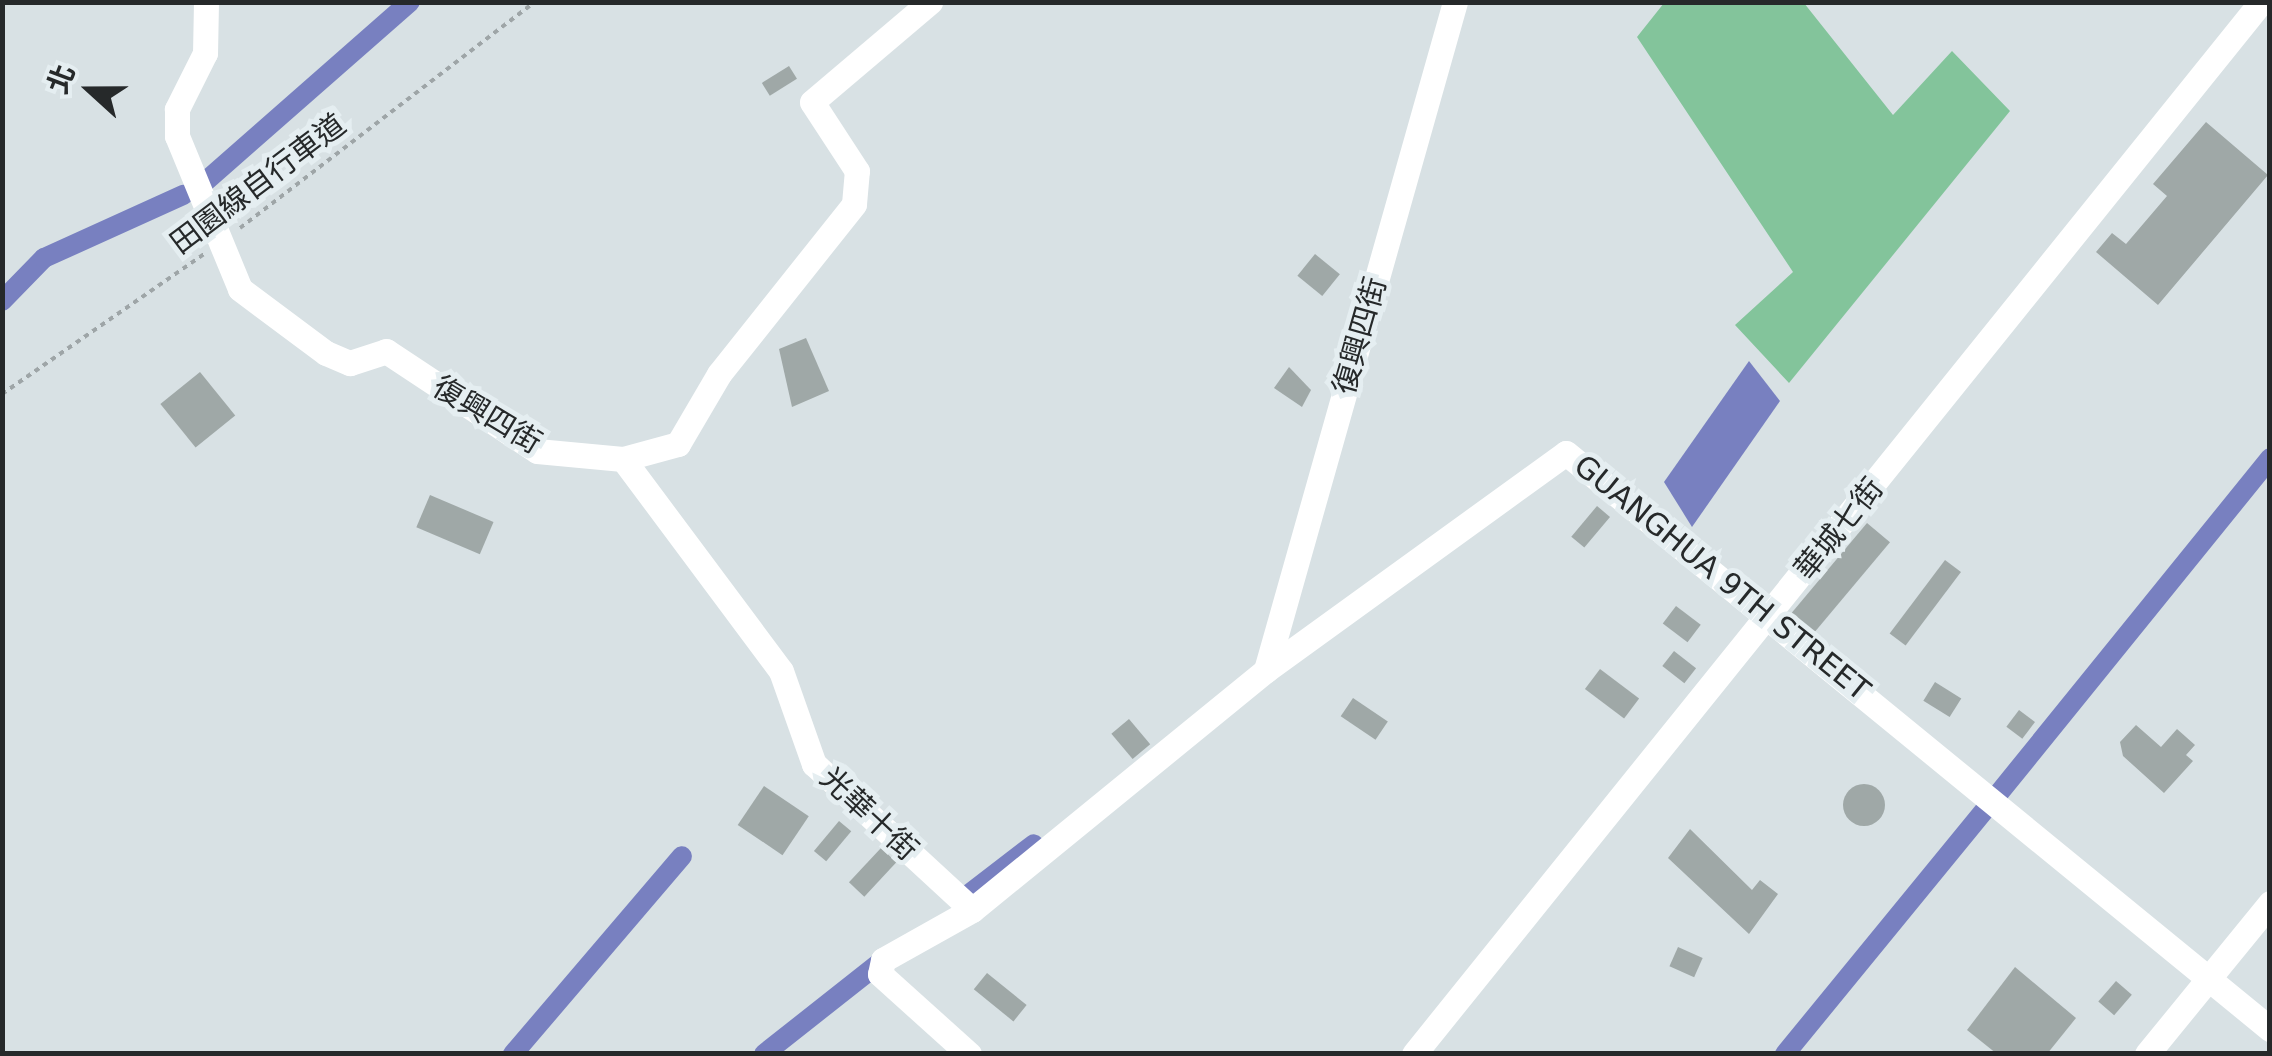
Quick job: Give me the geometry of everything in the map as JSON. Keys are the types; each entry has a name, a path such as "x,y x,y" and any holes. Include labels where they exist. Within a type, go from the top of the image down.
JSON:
{"street":[{"name":"復興四街","path":"206,2 205,53 177,109 177,136 215,247 240,289 326,353 350,363 386,351 538,451 623,459 678,444 719,374 854,204 857,170 812,102 930,2"},
{"name":"復興四街","path":"1266,670 1455,2"},
{"name":"華城七街","path":"1414,1054 2261,2"},
{"name":"GUANGHUA 9TH STREET","path":"972,910 1266,670 1566,453 1771,614 2270,1029"},
{"name":"光華十街","path":"623,459 781,671 814,764 972,910"},
{"path":"2148,1054 2270,903"},
{"path":"968,1054 880,974 883,960 972,910"}],"path":[{"name":"田園線自行車道","path":"2,394 215,247 535,2"}],"green space":[{"path":"1664,3 1804,3 1893,115 1952,51 2010,111 1789,383 1735,325 1793,272 1637,37"}],"water":[{"path":"1749,361 1780,401 1692,527 1664,482"}],"building":[{"path":"789,66 797,79 770,96 762,83"},
{"path":"2206,122 2268,175 2158,305 2096,252 2112,233 2126,244 2167,196 2153,184"},
{"path":"1315,254 1340,274 1322,296 1297,276"},
{"path":"806,338 829,391 792,407 779,349"},
{"path":"1289,367 1311,390 1302,407 1274,388"},
{"path":"200,372 235,416 196,448 160,404"},
{"path":"430,495 494,522 480,554 416,527"},
{"path":"1597,506 1610,517 1584,548 1571,537"},
{"path":"1867,523 1890,542 1813,634 1790,615"},
{"path":"1945,560 1961,572 1906,646 1890,633"},
{"path":"1676,606 1701,625 1688,642 1663,624"},
{"path":"1674,651 1696,668 1684,683 1662,666"},
{"path":"1600,669 1639,698 1624,718 1585,689"},
{"path":"1935,682 1961,698 1950,717 1923,701"},
{"path":"1353,698 1388,721 1376,740 1341,716"},
{"path":"2019,710 2035,722 2022,739 2006,727"},
{"path":"1129,719 1150,744 1133,759 1111,734"},
{"path":"2136,725 2161,747 2177,729 2195,745 2186,755 2193,761 2164,793 2123,756 2120,742"},
{"path":"1864,784 1879,790 1885,805 1879,820 1864,826 1849,820 1843,805 1849,790"},
{"path":"764,786 809,816 782,855 738,825"},
{"path":"839,821 851,831 826,861 814,851"},
{"path":"1690,829 1752,890 1760,880 1778,894 1749,934 1668,858"},
{"path":"881,848 896,862 864,897 849,882"},
{"path":"1678,947 1703,958 1694,977 1669,966"},
{"path":"2015,967 2076,1018 2047,1054 1997,1054 1967,1030"},
{"path":"987,973 1027,1005 1013,1021 974,989"},
{"path":"2116,981 2132,995 2114,1015 2098,1001"}],"waterway":[{"path":"198,188 410,2"},
{"path":"2,301 44,258 183,195"},
{"path":"1999,793 2270,458"},
{"path":"1785,1054 1985,810"},
{"path":"964,898 1034,844"},
{"path":"513,1054 682,856"},
{"path":"764,1054 888,956"}]}
